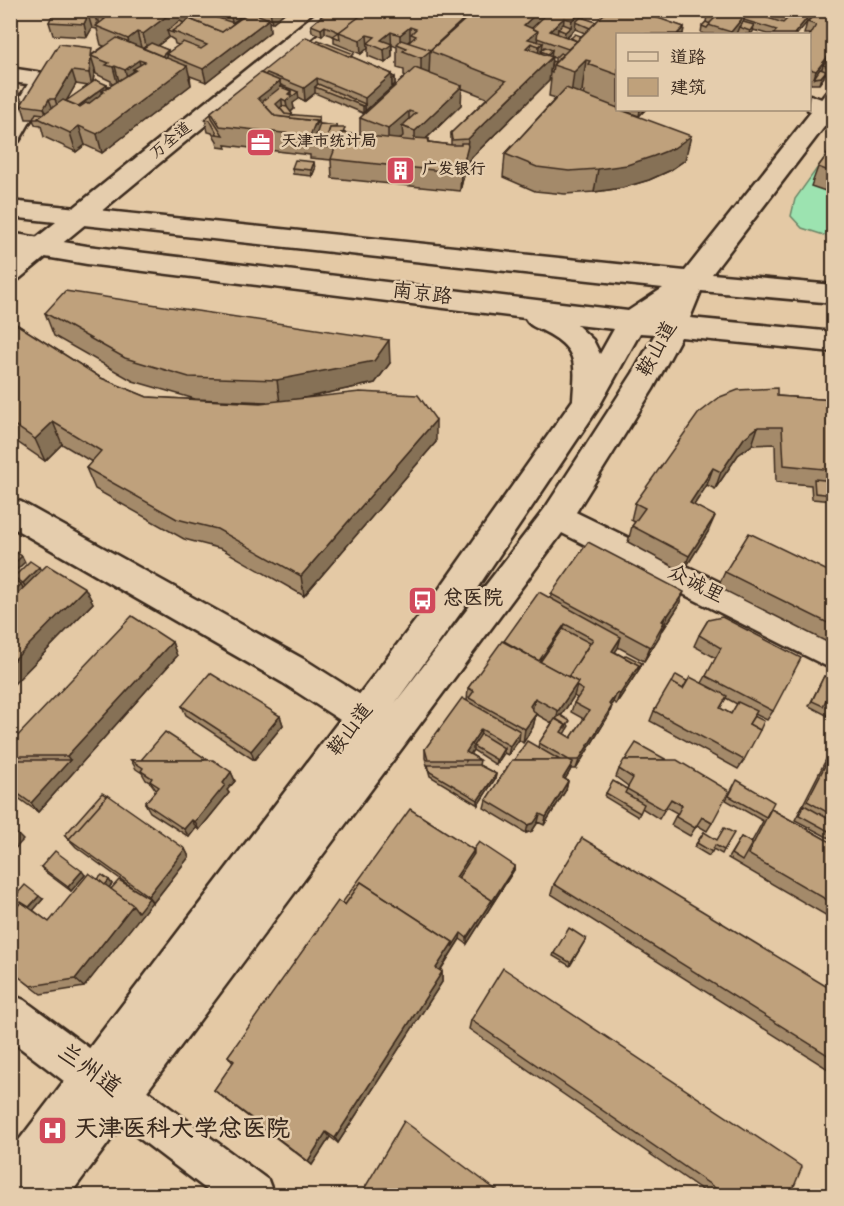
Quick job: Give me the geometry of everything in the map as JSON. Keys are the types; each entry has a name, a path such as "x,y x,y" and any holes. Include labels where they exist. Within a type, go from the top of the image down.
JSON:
{"main road":[{"name":"万全道","path":"10,273 334,10"},
{"path":"10,75 42,79 10,136"},
{"name":"鞍山道","path":"41,1196 107,1085 377,724 557,516 643,381 692,281 823,103"},
{"path":"10,209 834,294"},
{"name":"南京路","path":"10,243 497,306 834,342"},
{"name":"鞍山道","path":"377,724 447,605 587,402 632,322 692,281"},
{"path":"587,402 629,357 672,324 723,297 752,291 782,290"},
{"path":"497,306 551,323 577,338 585,349 590,367 587,402"},
{"path":"643,381 680,353 697,345 717,340 799,339"},
{"path":"10,511 295,672 377,724"},
{"name":"众诚里","path":"557,516 834,655"},
{"name":"兰州道","path":"10,1014 252,1196"},
{"name":"鞍山道","path":"10,1188 107,1085"}],"green space":[{"path":"833,146 833,238 802,228 791,216 795,199"}],"building":[{"path":"55,10 98,10 95,16 88,15 84,24 49,22"},
{"path":"99,10 175,10 143,34 137,32 128,39 96,26 105,19 98,16"},
{"path":"329,10 349,10 362,15 339,32 325,26 321,29 311,25"},
{"path":"366,10 455,10 468,15 430,50 408,43 416,36 411,34 416,29 410,27 400,35 391,32 381,40 392,44 384,50 368,43 375,37 367,35 360,40 339,32"},
{"path":"459,10 474,10 469,14"},
{"path":"476,10 540,10 524,25 538,31 528,39 543,43 539,46 531,43 526,48 552,57 468,139 452,140 451,133 506,81 430,51 421,58 403,51 407,48 397,44 401,40 431,50"},
{"path":"551,10 582,11 572,20 564,18 550,31 577,41 568,49 537,38 538,31 532,28"},
{"path":"608,10 635,10 684,27 678,33 616,33 616,74 588,64 590,61 586,60 574,72 553,65"},
{"path":"635,10 648,10 645,14"},
{"path":"712,10 730,10 745,15 731,32 708,25 715,18 707,16"},
{"path":"741,10 752,10 750,12 783,23 787,19 761,10 812,12 795,33 774,33 777,30 744,20 745,15 738,13"},
{"path":"820,10 834,10 834,49 816,71 811,69 811,34 816,25 807,22"},
{"path":"250,12 269,19 203,69 166,54 183,42 201,49 207,45 172,31 189,19 222,32"},
{"path":"202,13 234,23 222,32 192,20"},
{"path":"581,17 596,22 590,28 576,22"},
{"path":"180,21 184,23 172,31 173,33 167,31"},
{"path":"706,22 710,24 707,28 702,26"},
{"path":"743,22 754,25 750,31 739,27"},
{"path":"563,24 571,27 565,32 558,29"},
{"path":"339,32 340,39 333,36"},
{"path":"575,34 581,36 577,41 571,38"},
{"path":"306,37 392,74 365,98 317,78 304,88 267,73 265,75 261,73"},
{"path":"117,38 187,66 97,134 79,126 70,133 38,118 63,100 80,107 88,104 104,92 102,91 145,62 139,60 125,70 106,65 109,63 91,56"},
{"path":"318,40 354,54 351,57 316,42"},
{"path":"151,43 168,50 162,56 143,48"},
{"path":"59,44 92,48 89,73 72,71 55,99 49,99 44,108 21,105"},
{"path":"545,47 552,50 548,54 541,51"},
{"path":"831,56 834,56 834,61 829,67 823,65"},
{"path":"552,61 555,62 552,73 550,72"},
{"path":"415,68 462,86 415,131 402,126 416,113 409,111 388,129 360,118"},
{"path":"820,69 826,71 821,77 814,78"},
{"path":"260,73 280,81 258,98 275,116 316,121 310,136 220,126 211,112"},
{"path":"96,80 107,85 78,106 66,101"},
{"path":"318,84 365,104 363,106 315,87"},
{"path":"281,85 298,92 293,96 291,91"},
{"path":"281,87 291,91 288,94 293,96 286,101 282,99 276,104 285,114 319,117 316,126 316,121 275,116 262,102"},
{"path":"566,88 616,107 616,111 624,111 691,136 674,148 654,156 627,165 598,169 569,171 537,167 505,154"},
{"path":"10,90 18,91 10,104"},
{"path":"287,107 293,115 285,114 280,108"},
{"path":"36,113 44,114 38,119 33,119"},
{"path":"211,114 223,135 216,134 210,120 205,119"},
{"path":"320,124 337,126 330,128 325,143 314,141"},
{"path":"330,128 345,128 335,148 309,145 312,141 325,143"},
{"path":"341,133 414,141 414,138 429,139 428,142 452,145 467,143 468,146 461,173 331,159"},
{"path":"834,145 834,173 818,167"},
{"path":"295,160 314,162 311,170 292,168"},
{"path":"65,291 389,340 374,361 277,380 189,377 125,358 45,313"},
{"path":"10,320 101,378 147,397 260,403 360,392 418,395 436,420 301,576 217,529 177,519 86,468 101,451 53,422 35,439 10,422"},
{"path":"777,388 777,396 834,400 834,470 784,465 782,427 758,427 744,438 721,472 713,468 690,503 715,516 689,556 632,526 645,508 635,503 698,414 720,397 738,390"},
{"path":"814,479 834,481 834,495 815,493"},
{"path":"749,533 834,574 834,626 725,572"},
{"path":"588,542 684,592 662,621 664,622 650,647 551,594"},
{"path":"10,550 22,556 10,567"},
{"path":"30,561 39,567 23,583 14,577"},
{"path":"47,565 85,588 10,664 10,601"},
{"path":"10,580 21,584 11,595"},
{"path":"539,592 621,637 612,651 639,665 620,694 617,693 609,704 612,706 579,760 569,760 539,743 555,719 566,725 561,732 571,738 589,711 574,703 583,690 576,686 578,682 568,677 593,639 565,624 539,661 504,641"},
{"path":"132,616 172,642 67,756 10,756 10,744"},
{"path":"722,617 801,658 773,711 706,676 721,648 699,635 708,620"},
{"path":"563,629 590,643 568,677 540,662"},
{"path":"502,641 578,682 558,711 535,698 530,706 536,714 525,729 469,698 474,691 468,688"},
{"path":"626,655 642,663 637,670 639,665 624,657"},
{"path":"210,673 280,716 251,751 182,706"},
{"path":"676,675 687,681 683,689 672,683"},
{"path":"824,676 834,683 823,706 812,701"},
{"path":"690,677 727,696 720,708 731,714 738,702 757,711 749,724 760,730 744,760 654,711 671,682 683,689"},
{"path":"834,685 834,706 826,701"},
{"path":"462,698 520,731 510,746 481,729 466,752 480,760 428,760 425,749"},
{"path":"560,715 570,721 566,727 556,719"},
{"path":"754,716 764,721 760,730 749,724"},
{"path":"165,732 208,760 141,760"},
{"path":"481,734 504,748 497,760 473,746"},
{"path":"527,741 560,760 514,760"},
{"path":"636,743 667,760 625,760"},
{"path":"834,748 834,816 807,801"},
{"path":"10,760 70,760 31,803 10,788"},
{"path":"131,760 213,760 231,772 223,783 225,785 195,822 192,820 184,829 145,803 159,787 150,781 152,778 141,771 143,768"},
{"path":"512,760 569,760 573,762 563,778 568,781 546,817 540,814 534,823 528,825 486,800"},
{"path":"624,760 677,760 729,791 712,823 702,817 695,828 676,817 682,805 671,799 664,810 627,789 633,778 619,769"},
{"path":"428,765 479,765 496,774 478,800 430,772"},
{"path":"737,780 774,802 766,817 729,796"},
{"path":"613,781 627,789 625,793 644,804 640,813 606,793"},
{"path":"102,793 107,796 70,839 65,835"},
{"path":"108,795 185,849 148,896 69,839"},
{"path":"804,805 834,822 834,834 799,815"},
{"path":"410,809 474,850 456,877 492,900 467,938 461,933 452,947 453,942 361,882 345,905 342,903"},
{"path":"771,809 834,844 834,904 748,854"},
{"path":"724,828 734,833 724,850 715,845 712,852 697,843 704,832 717,840"},
{"path":"741,837 752,843 742,861 731,854"},
{"path":"582,838 834,991 834,1059 554,884"},
{"path":"479,842 515,866 491,903 492,900 458,878"},
{"path":"55,851 82,871 68,887 41,867"},
{"path":"89,873 133,905 75,979 31,986 10,970 10,915 21,902 49,922"},
{"path":"102,875 109,880 105,885 98,879"},
{"path":"119,880 149,898 138,912 133,905 111,889"},
{"path":"361,882 453,942 436,968 442,972 335,1138 326,1132 308,1161 214,1090 234,1061 228,1056 338,901 345,905"},
{"path":"25,885 39,896 29,907 21,902 10,915 10,902"},
{"path":"569,928 586,939 571,963 554,953"},
{"path":"503,968 802,1167 790,1196 727,1196 471,1020"},
{"path":"404,1121 504,1196 360,1196"}],"place":[{"name":"天津市统计局","path":"260,143"},
{"name":"广发银行","path":"401,171"},
{"name":"总医院","path":"422,600"},
{"name":"天津医科大学总医院","path":"53,1131"}]}
